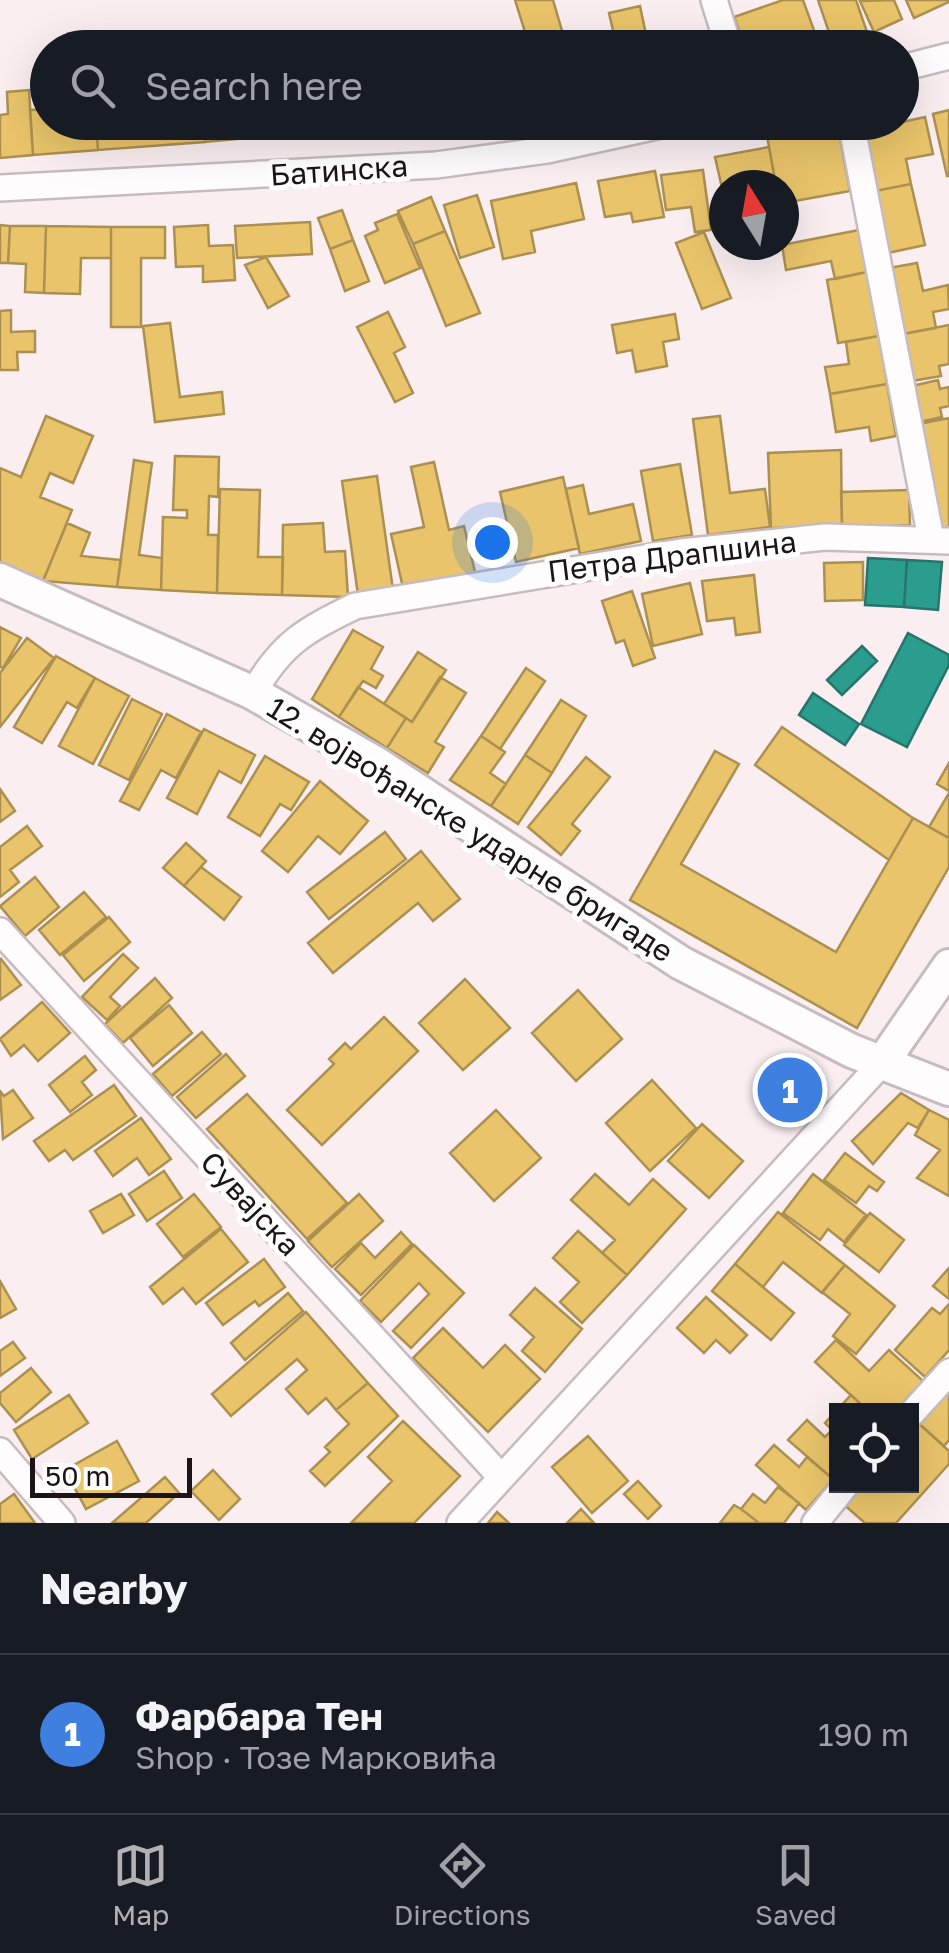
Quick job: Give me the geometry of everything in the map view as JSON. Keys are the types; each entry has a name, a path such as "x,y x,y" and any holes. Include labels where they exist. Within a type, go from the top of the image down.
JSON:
{"main road":[{"name":"12. војвођанске ударне бригаде","path":"0,580 253,693 377,764 681,963 757,1006 949,1089"},
{"path":"882,1062 949,966"}],"street":[{"path":"714,0 723,30"},
{"path":"919,64 949,56"},
{"name":"Батинска","path":"0,188 436,165 592,140"},
{"path":"854,140 940,540"},
{"name":"Петра Драпшина","path":"253,693 274,657 310,628 355,606 681,552 825,537 940,540"},
{"name":"Сувајска","path":"0,931 500,1477"},
{"path":"460,1523 882,1062"},
{"path":"919,1405 949,1372"},
{"path":"0,1452 62,1523"},
{"path":"825,1518 840,1493"}],"building: Homes":[{"path":"515,0 553,0 562,30 524,30"},
{"path":"783,0 803,0 814,30 739,30 734,17"},
{"path":"818,0 856,0 866,30 828,30"},
{"path":"894,0 902,19 873,30 860,1"},
{"path":"906,0 949,0 949,2 914,18"},
{"path":"640,6 645,30 613,30 609,13"},
{"path":"29,90 33,155 0,158 0,115 8,114 7,92"},
{"path":"949,110 949,176 947,176 933,114"},
{"path":"925,117 933,154 906,159 911,184 875,191 863,140 919,140 919,118"},
{"path":"32,140 97,140 98,150 33,155"},
{"path":"97,140 205,140 205,142 98,150"},
{"path":"768,140 840,140 850,191 799,200 799,170 773,170"},
{"path":"769,147 773,170 718,170 715,157"},
{"path":"703,170 709,230 695,232 691,207 666,210 661,175"},
{"path":"655,171 664,217 633,222 631,213 605,217 598,181"},
{"path":"576,183 584,219 531,231 535,252 503,259 491,201"},
{"path":"911,184 925,245 888,253 875,191"},
{"path":"477,195 494,247 460,258 444,205"},
{"path":"431,197 445,231 413,244 398,211"},
{"path":"342,210 353,240 330,249 318,218"},
{"path":"397,214 420,268 385,283 365,236 378,230 375,223"},
{"path":"310,222 312,254 237,258 235,226"},
{"path":"0,225 10,226 8,263 0,263"},
{"path":"208,225 209,246 233,245 235,280 203,282 203,266 176,267 174,227"},
{"path":"10,226 46,226 44,293 25,292 26,264 8,263"},
{"path":"46,226 111,227 111,258 81,258 80,294 44,293"},
{"path":"111,227 165,227 165,258 141,258 141,327 111,327"},
{"path":"859,230 867,272 835,279 831,261 786,270 784,260 799,260 799,242"},
{"path":"445,231 480,313 446,326 413,244"},
{"path":"704,232 709,260 715,260 731,298 702,309 676,243"},
{"path":"353,240 369,281 345,291 330,249"},
{"path":"266,257 289,296 268,308 245,265"},
{"path":"917,263 923,291 948,285 949,309 933,312 936,328 903,334 889,268"},
{"path":"867,272 879,336 838,343 827,280"},
{"path":"11,310 11,332 35,331 35,352 17,352 18,370 0,370 0,311"},
{"path":"388,312 405,347 394,353 413,393 395,402 357,327"},
{"path":"675,314 679,339 663,342 667,366 636,372 632,350 617,353 612,325"},
{"path":"170,323 180,397 222,392 224,414 155,422 143,326"},
{"path":"949,325 949,364 939,366 941,376 912,381 903,334"},
{"path":"879,336 887,384 830,394 825,367 849,364 846,342"},
{"path":"938,380 940,389 949,387 949,406 940,408 942,417 920,422 912,386"},
{"path":"887,384 896,436 871,441 869,427 836,432 830,394"},
{"path":"46,416 93,436 73,483 50,473 40,497 72,510 43,581 0,564 0,468 21,477"},
{"path":"720,416 730,493 765,489 770,527 708,535 693,419"},
{"path":"949,418 949,533 943,532 919,424"},
{"path":"841,450 842,527 771,528 768,453"},
{"path":"175,456 219,457 218,497 209,496 208,535 218,535 217,593 161,590 163,517 187,518 187,510 173,510"},
{"path":"134,460 152,463 139,555 162,558 161,590 117,587"},
{"path":"434,462 449,530 464,526 475,572 403,588 391,534 424,527 411,467"},
{"path":"680,464 692,535 653,541 641,471"},
{"path":"377,476 393,590 358,595 342,481"},
{"path":"563,477 579,548 516,562 500,492"},
{"path":"583,485 589,514 633,504 641,541 580,554 566,489"},
{"path":"220,489 260,490 258,557 283,557 282,595 217,593"},
{"path":"909,490 910,525 842,527 841,492"},
{"path":"67,523 90,533 81,556 121,560 117,587 43,581"},
{"path":"323,523 325,552 345,551 348,597 282,595 283,525"},
{"path":"863,562 863,600 825,601 824,563"},
{"path":"754,575 760,632 736,635 734,618 707,621 702,581"},
{"path":"690,583 702,634 653,646 642,594"},
{"path":"632,591 655,658 633,666 624,640 616,643 602,601"},
{"path":"0,627 21,638 3,668 0,667"},
{"path":"353,630 383,647 371,669 383,676 376,688 363,681 339,717 312,699"},
{"path":"27,638 54,658 0,727 0,673"},
{"path":"418,652 446,670 412,722 384,704"},
{"path":"56,656 95,678 77,708 67,702 42,743 14,727"},
{"path":"526,668 545,681 500,749 481,736"},
{"path":"440,677 466,693 435,742 444,747 428,773 387,748 406,718 412,722"},
{"path":"95,678 129,696 93,764 59,746"},
{"path":"358,687 406,718 387,748 339,717"},
{"path":"132,699 162,714 129,780 99,765"},
{"path":"561,700 586,716 552,773 525,755"},
{"path":"167,714 201,732 176,778 161,770 139,810 120,801"},
{"path":"782,727 913,818 889,860 755,765"},
{"path":"204,729 255,755 241,783 219,771 197,814 167,798"},
{"path":"481,736 505,752 490,773 506,784 491,806 450,780"},
{"path":"715,751 739,764 681,864 836,952 913,818 949,838 949,867 857,1028 630,900"},
{"path":"525,755 552,773 518,824 491,806"},
{"path":"265,756 309,782 291,810 280,804 260,836 228,817"},
{"path":"586,757 610,777 572,824 580,831 561,855 528,827"},
{"path":"949,763 949,791 937,784"},
{"path":"320,781 368,821 340,854 318,836 288,872 262,851"},
{"path":"0,789 15,811 0,822"},
{"path":"949,793 949,838 929,827"},
{"path":"27,826 42,846 10,870 19,882 0,897 0,847"},
{"path":"385,832 406,859 329,919 307,892"},
{"path":"186,843 206,861 184,886 163,868"},
{"path":"421,851 460,899 433,921 418,903 333,973 308,943"},
{"path":"201,867 241,897 224,920 184,886"},
{"path":"35,877 59,907 25,936 0,906"},
{"path":"84,892 106,917 60,955 39,930"},
{"path":"109,917 130,942 84,981 63,955"},
{"path":"123,954 138,968 110,997 120,1006 107,1020 82,997"},
{"path":"0,960 21,985 0,1000"},
{"path":"155,978 172,998 123,1043 105,1024"},
{"path":"465,979 510,1028 463,1070 419,1023"},
{"path":"578,990 622,1039 576,1081 532,1033"},
{"path":"42,1002 70,1033 38,1061 24,1045 11,1056 0,1039"},
{"path":"169,1005 192,1033 153,1066 130,1038"},
{"path":"384,1017 418,1051 322,1145 287,1110 334,1064 329,1059 345,1043 351,1049"},
{"path":"202,1032 221,1054 172,1096 153,1074"},
{"path":"226,1054 245,1076 196,1118 177,1097"},
{"path":"85,1056 96,1070 82,1082 92,1095 70,1112 49,1085"},
{"path":"652,1080 696,1128 650,1171 606,1123"},
{"path":"114,1085 136,1116 73,1160 65,1150 49,1161 34,1141"},
{"path":"13,1090 33,1118 3,1139 0,1091 4,1096"},
{"path":"901,1093 929,1110 918,1128 908,1123 873,1164 852,1141"},
{"path":"247,1094 347,1203 307,1239 207,1129"},
{"path":"496,1110 541,1158 494,1201 450,1153"},
{"path":"929,1110 949,1120 949,1196 917,1178 940,1150 915,1135"},
{"path":"141,1118 171,1159 149,1175 137,1158 113,1176 95,1151"},
{"path":"702,1124 743,1161 709,1198 668,1161"},
{"path":"845,1153 884,1182 877,1191 869,1186 856,1203 824,1180"},
{"path":"164,1171 182,1198 147,1221 129,1194"},
{"path":"595,1174 629,1205 653,1179 686,1209 627,1275 602,1253 615,1240 571,1200"},
{"path":"813,1174 866,1215 844,1242 828,1229 820,1240 783,1213"},
{"path":"121,1194 134,1215 103,1233 90,1211"},
{"path":"194,1194 221,1227 183,1257 157,1224"},
{"path":"359,1194 383,1221 332,1267 308,1241"},
{"path":"778,1212 845,1265 822,1293 783,1262 763,1287 735,1264"},
{"path":"870,1213 904,1240 879,1272 844,1245"},
{"path":"221,1229 248,1262 196,1304 183,1288 163,1304 150,1287"},
{"path":"578,1231 627,1275 582,1323 560,1302 579,1282 553,1258"},
{"path":"401,1232 412,1244 361,1295 335,1269 361,1243 375,1258"},
{"path":"414,1245 464,1293 411,1348 393,1331 429,1294 419,1283 381,1322 360,1301"},
{"path":"264,1259 285,1287 259,1306 255,1301 223,1325 206,1303"},
{"path":"735,1264 794,1313 771,1340 712,1291"},
{"path":"845,1265 895,1306 856,1354 833,1336 850,1314 822,1292"},
{"path":"949,1268 949,1299 933,1286"},
{"path":"0,1281 16,1309 0,1318"},
{"path":"535,1288 582,1329 545,1372 522,1351 534,1337 510,1315"},
{"path":"288,1293 303,1311 245,1360 231,1343"},
{"path":"706,1297 747,1335 730,1353 716,1340 704,1353 677,1328"},
{"path":"949,1304 949,1350 925,1377 895,1350 932,1308 940,1314"},
{"path":"306,1312 368,1383 336,1410 326,1398 308,1414 286,1389 307,1370 297,1359 231,1416 212,1394"},
{"path":"443,1328 483,1368 505,1345 540,1379 488,1432 413,1358"},
{"path":"836,1340 869,1371 889,1350 923,1381 903,1403 859,1403 815,1362"},
{"path":"13,1342 25,1358 0,1376 0,1351"},
{"path":"31,1368 51,1392 16,1422 0,1403 0,1393"},
{"path":"368,1383 398,1416 325,1486 310,1471 330,1452 325,1447 349,1424 336,1410"},
{"path":"944,1389 949,1393 949,1440 944,1446 919,1424 919,1418"},
{"path":"69,1395 88,1423 32,1459 14,1430"},
{"path":"851,1395 860,1403 844,1403"},
{"path":"807,1420 825,1437 829,1433 829,1476 788,1440"},
{"path":"403,1421 460,1476 414,1523 351,1523 392,1481 368,1457"},
{"path":"919,1424 949,1451 949,1464 896,1523 865,1523 842,1503 851,1493 919,1493"},
{"path":"588,1436 628,1481 592,1513 552,1467"},
{"path":"117,1441 139,1481 86,1509 65,1470"},
{"path":"774,1445 799,1467 807,1457 829,1476 829,1484 806,1510 756,1465"},
{"path":"213,1470 240,1499 219,1520 191,1491"},
{"path":"165,1477 179,1493 146,1523 112,1523"},
{"path":"638,1481 661,1506 648,1519 624,1494"},
{"path":"778,1487 799,1503 784,1523 759,1523 741,1509 753,1494 765,1503"},
{"path":"14,1494 35,1523 0,1523 0,1504"},
{"path":"734,1505 741,1509 759,1523 720,1523"},
{"path":"581,1509 594,1523 567,1523"},
{"path":"497,1512 509,1523 488,1523"}],"building: Schools":[{"path":"868,558 907,560 904,607 865,605"},
{"path":"907,560 942,562 938,610 904,607"},
{"path":"908,633 949,655 949,665 907,747 861,724"},
{"path":"862,646 877,661 842,695 827,680"},
{"path":"813,693 859,724 845,745 799,715"}],"place":[{"name":"Фарбара Тен","path":"790,1090"}]}
